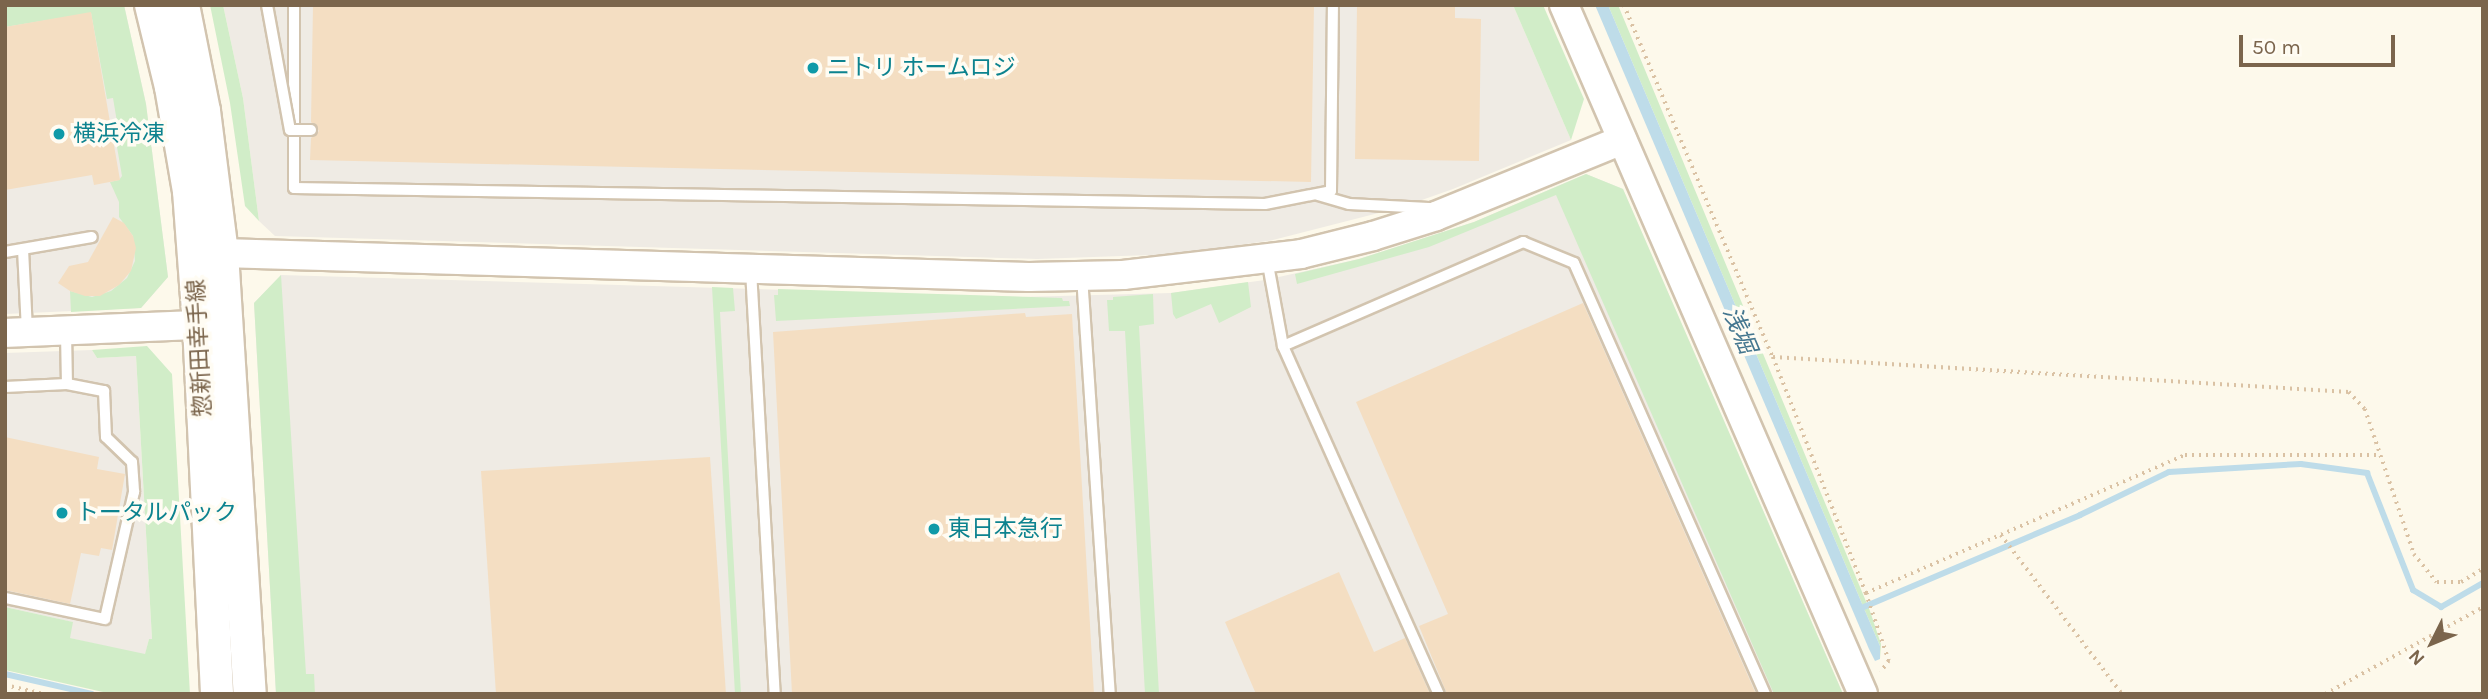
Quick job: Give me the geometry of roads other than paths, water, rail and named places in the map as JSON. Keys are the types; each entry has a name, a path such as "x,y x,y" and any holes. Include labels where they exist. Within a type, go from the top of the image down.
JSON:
{"main road":[{"name":"惣新田幸手線","path":"151,5 181,135 189,191 199,325 217,694"},
{"name":"惣新田幸手線","path":"183,5 204,111 222,253 250,694"}],"street":[{"path":"1564,5 1868,688"},
{"path":"222,253 751,269 1124,275 1301,254 1373,236 1453,209 1622,140"},
{"path":"16,334 199,325"}],"lane":[{"path":"267,5 290,130 311,130"},
{"path":"294,5 294,188 1265,204 1331,191 1333,5"},
{"path":"1315,194 1349,204 1453,209"},
{"path":"5,252 92,237"},
{"path":"1283,346 1523,242 1574,263 1765,694"},
{"path":"16,334 23,249"},
{"path":"1266,259 1283,346 1439,694"},
{"path":"751,269 775,694"},
{"path":"1082,276 1110,694"},
{"path":"66,333 68,384"},
{"path":"5,387 68,384 104,391 106,437 132,462 134,492 105,619 5,598"}],"water":[{"name":"浅堀","path":"1595,5 1608,5 1880,646 1880,659 1875,661 1869,649"}],"waterway":[{"path":"1859,609 2080,515 2169,472 2301,464 2367,473 2413,590 2441,607 2483,583"},
{"path":"5,674 92,694"}],"place":[{"name":"ニトリ ホームロジ","path":"813,68"},
{"name":"横浜冷凍","path":"59,134"},
{"name":"トータルパック","path":"62,513"},
{"name":"東日本急行","path":"934,529"}]}
